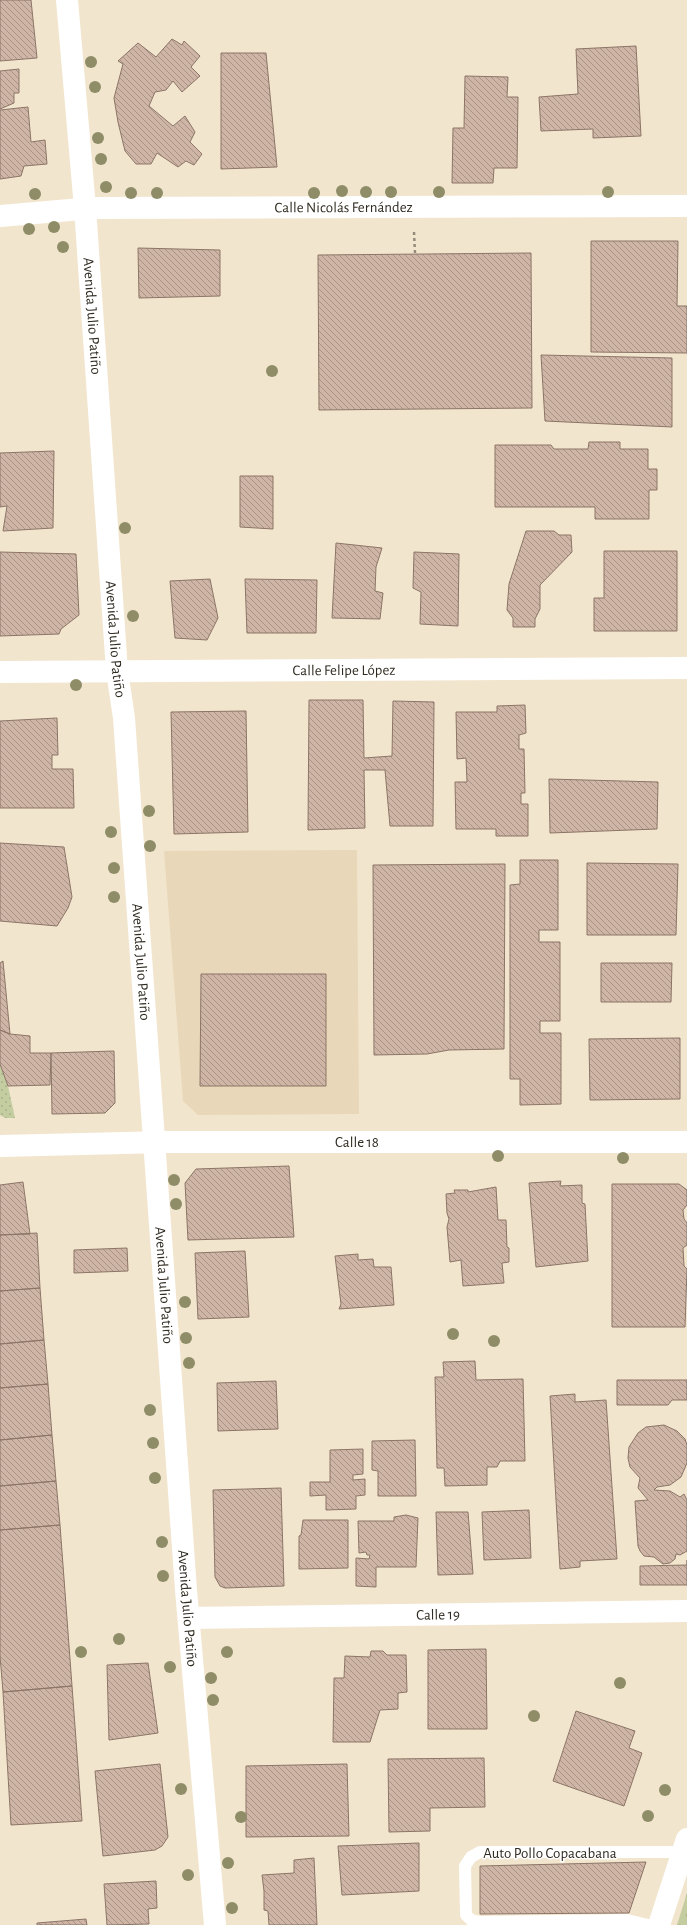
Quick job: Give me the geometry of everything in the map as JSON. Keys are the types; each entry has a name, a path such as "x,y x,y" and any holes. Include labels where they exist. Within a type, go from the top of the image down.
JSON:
{"street":[{"name":"Avenida Julio Patiño","path":"67,0 85,208 117,671 124,718 185,1574 190,1618 215,1925"},
{"name":"Calle Nicolás Fernández","path":"0,216 85,208 687,206"},
{"name":"Calle Felipe López","path":"0,672 687,668"},
{"path":"0,1130 27,1145"},
{"name":"Calle 18","path":"0,1146 154,1142 687,1142"},
{"name":"Calle 19","path":"190,1618 687,1611"},
{"path":"659,1925 685,1845"}],"lane":[{"name":"Auto Pollo Copacabana","path":"648,1925 627,1920 480,1922 471,1920 466,1915 465,1866 471,1857 480,1852 685,1845"}],"path":[{"path":"414,241 415,253"}],"shaded area":[{"path":"357,850 359,1114 198,1115 183,1101 164,851"}],"green space":[{"path":"0,1064 8,1086 15,1118 5,1118 0,1115"},
{"path":"687,1893 687,1925 677,1925"}],"building":[{"path":"0,0 31,0 37,58 0,61"},
{"path":"172,39 182,45 184,41 200,56 191,67 200,76 182,92 173,81 166,90 155,92 149,106 173,126 185,116 195,132 190,142 202,154 194,165 186,161 178,167 157,153 151,164 136,164 125,151 118,122 114,98 123,64 118,61 138,43 156,57"},
{"path":"636,46 641,136 593,138 593,129 541,131 539,97 578,94 576,49"},
{"path":"221,53 266,53 277,167 221,169"},
{"path":"19,69 19,93 14,93 14,103 0,109 0,71"},
{"path":"465,76 508,77 507,97 518,97 517,168 494,168 493,183 452,183 453,128 464,128"},
{"path":"28,107 31,142 45,140 47,164 24,166 21,176 0,179 0,110"},
{"path":"591,241 678,241 677,306 687,306 687,353 591,352"},
{"path":"138,248 220,250 220,296 139,298"},
{"path":"531,253 532,408 319,410 318,255"},
{"path":"541,355 672,358 672,427 545,421"},
{"path":"589,442 620,442 620,449 648,449 648,469 657,469 657,490 649,490 649,519 595,519 595,507 495,507 495,445 551,445 554,449 588,449"},
{"path":"54,451 53,528 3,531 7,506 0,507 0,453"},
{"path":"240,476 273,476 273,529 240,527"},
{"path":"526,531 554,531 559,535 571,535 572,552 540,585 540,609 535,619 535,627 513,627 513,618 507,610 509,584"},
{"path":"336,543 382,548 376,567 375,591 383,593 380,619 332,618"},
{"path":"604,551 677,551 677,631 594,631 594,598 604,598"},
{"path":"0,552 76,554 79,615 61,629 59,634 0,636"},
{"path":"414,552 459,554 458,626 420,624 421,592 413,588"},
{"path":"210,579 218,618 207,640 175,638 170,581"},
{"path":"245,579 317,580 316,633 247,633"},
{"path":"309,700 363,700 364,758 392,756 393,701 434,702 433,826 390,826 385,770 364,770 365,828 308,830"},
{"path":"525,705 526,733 519,735 519,749 524,749 525,793 521,793 521,804 528,804 528,836 496,836 496,829 456,829 455,782 467,782 466,758 457,759 456,712 497,712 497,706"},
{"path":"246,711 248,832 174,834 171,712"},
{"path":"57,718 58,755 52,755 52,769 73,769 74,808 0,808 0,721"},
{"path":"549,779 658,782 657,829 550,833"},
{"path":"0,843 64,847 72,897 68,908 57,926 0,921"},
{"path":"520,860 558,860 558,930 539,930 539,942 560,942 560,1021 540,1021 540,1033 561,1033 561,1104 520,1105 520,1079 510,1079 510,885 520,884"},
{"path":"587,863 678,864 676,935 587,935"},
{"path":"505,864 504,1049 449,1050 427,1054 374,1055 373,865"},
{"path":"3,961 10,1034 0,1030 0,963"},
{"path":"601,963 672,963 671,1002 601,1002"},
{"path":"201,974 326,974 326,1086 200,1086"},
{"path":"0,1030 10,1034 30,1036 30,1053 51,1053 50,1085 8,1086 0,1064"},
{"path":"680,1038 680,1099 590,1100 589,1039"},
{"path":"114,1051 115,1103 105,1113 52,1114 51,1053"},
{"path":"289,1166 294,1237 188,1240 185,1183 196,1169"},
{"path":"561,1181 560,1186 582,1185 582,1203 585,1204 588,1261 536,1267 529,1183"},
{"path":"23,1182 30,1234 0,1235 0,1185"},
{"path":"612,1184 679,1184 687,1190 687,1205 683,1210 684,1219 687,1223 687,1245 683,1248 684,1266 687,1269 685,1327 612,1327"},
{"path":"496,1187 498,1220 506,1220 507,1247 509,1248 509,1262 502,1263 504,1283 463,1286 461,1260 450,1262 447,1227 449,1219 447,1213 446,1194 455,1193 454,1190 468,1190 468,1192"},
{"path":"37,1233 40,1288 0,1291 0,1235"},
{"path":"127,1248 128,1271 74,1273 74,1250"},
{"path":"245,1251 249,1317 198,1319 195,1253"},
{"path":"358,1254 358,1260 373,1259 374,1267 391,1267 394,1305 339,1309 341,1304 335,1256"},
{"path":"40,1288 44,1340 0,1344 0,1291"},
{"path":"44,1340 48,1384 0,1388 0,1344"},
{"path":"475,1361 476,1380 523,1379 525,1461 500,1461 497,1467 487,1467 487,1485 445,1486 444,1468 437,1468 435,1377 444,1377 443,1362"},
{"path":"617,1380 687,1380 687,1400 672,1400 668,1405 617,1405"},
{"path":"276,1381 278,1429 218,1431 217,1383"},
{"path":"48,1384 52,1435 0,1440 0,1388"},
{"path":"575,1394 575,1402 606,1400 617,1559 580,1561 580,1567 560,1569 550,1396"},
{"path":"664,1425 677,1431 685,1439 687,1445 687,1463 681,1477 670,1485 657,1487 654,1490 670,1491 680,1497 684,1494 687,1500 687,1551 680,1555 676,1554 675,1559 670,1563 663,1564 654,1557 644,1556 638,1546 635,1501 648,1500 638,1488 640,1478 630,1467 628,1458 629,1447 638,1433 646,1427"},
{"path":"52,1435 56,1481 0,1486 0,1440"},
{"path":"415,1440 416,1496 378,1496 378,1471 372,1470 372,1441"},
{"path":"363,1449 363,1474 353,1475 353,1480 365,1479 365,1495 356,1496 356,1509 326,1510 326,1495 310,1496 310,1482 330,1482 330,1450"},
{"path":"56,1481 60,1525 0,1530 0,1486"},
{"path":"281,1488 284,1586 225,1588 220,1586 215,1577 213,1490"},
{"path":"529,1510 531,1558 484,1560 482,1512"},
{"path":"436,1512 468,1512 473,1574 438,1575"},
{"path":"406,1515 418,1518 416,1567 376,1567 376,1587 356,1586 356,1558 369,1559 370,1555 367,1555 366,1552 359,1553 358,1521 394,1521 394,1517"},
{"path":"303,1520 348,1520 348,1568 299,1569 299,1536 301,1535"},
{"path":"60,1525 72,1686 3,1692 0,1656 0,1530"},
{"path":"687,1565 687,1585 640,1585 640,1566"},
{"path":"486,1649 487,1729 428,1729 428,1650"},
{"path":"371,1651 383,1651 387,1655 406,1655 407,1692 398,1693 398,1709 380,1710 370,1742 333,1742 334,1678 344,1678 345,1656 370,1657"},
{"path":"148,1663 158,1733 109,1740 107,1665"},
{"path":"72,1686 82,1821 11,1825 3,1692"},
{"path":"576,1711 635,1731 629,1748 642,1753 624,1806 553,1781"},
{"path":"484,1758 485,1807 430,1808 430,1831 389,1832 388,1759"},
{"path":"160,1764 168,1837 162,1846 155,1850 103,1856 95,1771"},
{"path":"347,1764 349,1836 246,1837 246,1766"},
{"path":"419,1843 419,1891 342,1895 338,1846"},
{"path":"314,1858 317,1925 269,1925 268,1911 264,1910 262,1875 294,1873 294,1860"},
{"path":"646,1862 629,1913 480,1914 480,1866"},
{"path":"156,1881 157,1908 148,1909 149,1924 107,1925 104,1884"},
{"path":"86,1919 87,1925 37,1925 37,1923"}]}
